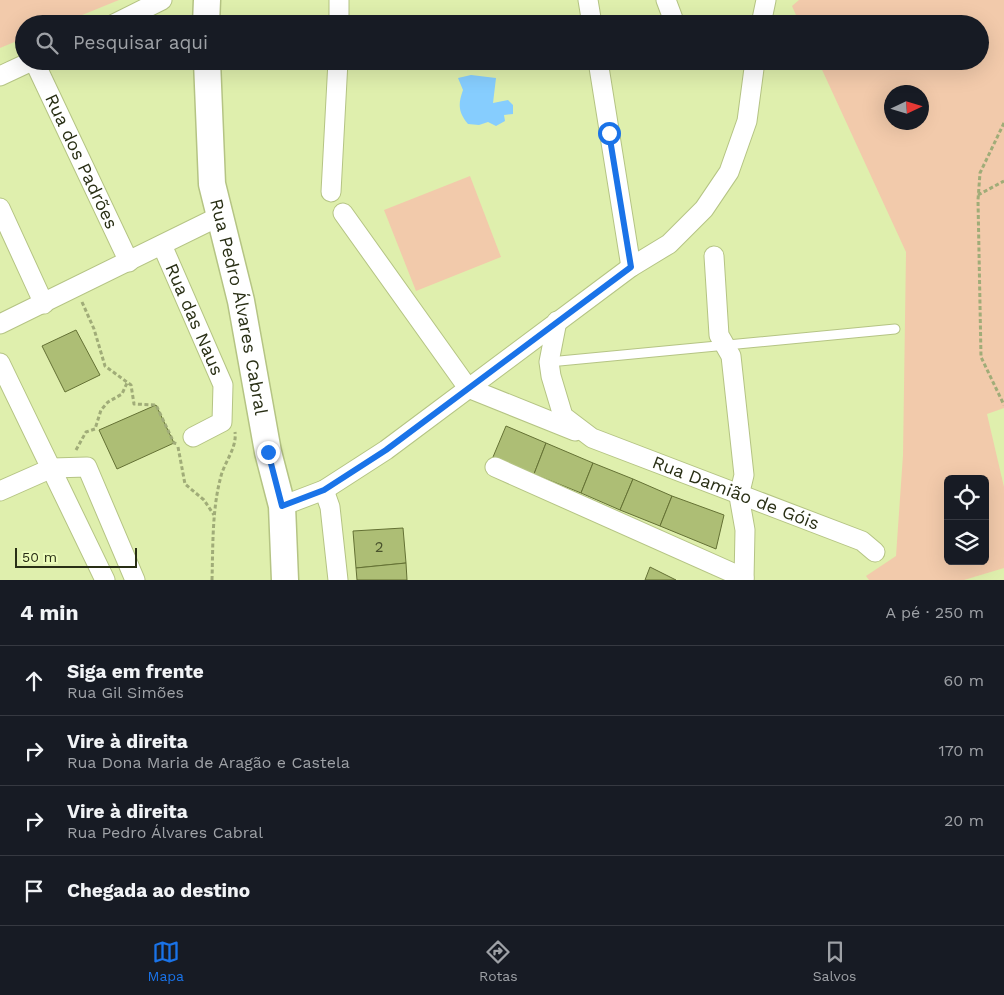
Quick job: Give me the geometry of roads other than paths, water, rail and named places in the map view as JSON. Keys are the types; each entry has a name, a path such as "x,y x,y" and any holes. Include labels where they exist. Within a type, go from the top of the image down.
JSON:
{"street":[{"path":"132,15 162,0"},
{"path":"206,15 207,0"},
{"path":"339,0 339,15"},
{"path":"588,0 590,15"},
{"path":"666,0 672,15"},
{"path":"763,15 766,0"},
{"path":"0,76 15,69"},
{"name":"Rua dos Padrões","path":"37,70 129,262"},
{"name":"Rua Pedro Álvares Cabral","path":"207,70 212,184 241,301 268,452 282,506 285,580"},
{"path":"331,192 338,70"},
{"path":"599,70 631,267"},
{"path":"282,506 324,490 386,450 631,267 669,244 704,210 729,172 747,121 754,70"},
{"path":"0,208 44,304"},
{"path":"343,213 468,388"},
{"path":"0,324 220,216"},
{"name":"Rua das Naus","path":"162,246 223,385 222,422 185,440"},
{"path":"495,467 744,579 745,530 739,496 744,475 731,356 719,335 714,256"},
{"name":"Rua Damião de Góis","path":"557,322 549,362 551,376 563,416 592,438"},
{"path":"0,363 61,468 105,580"},
{"name":"Rua Damião de Góis","path":"468,388 739,496 862,541 875,552"},
{"path":"0,491 61,468 87,467 135,580"},
{"path":"324,490 330,507 338,580"}],"lane":[{"path":"549,362 895,329"}],"water":[{"path":"471,75 496,78 493,103 508,100 513,105 513,114 504,115 505,121 496,126 488,122 479,125 468,124 461,112 460,100 463,90 458,78"}]}
